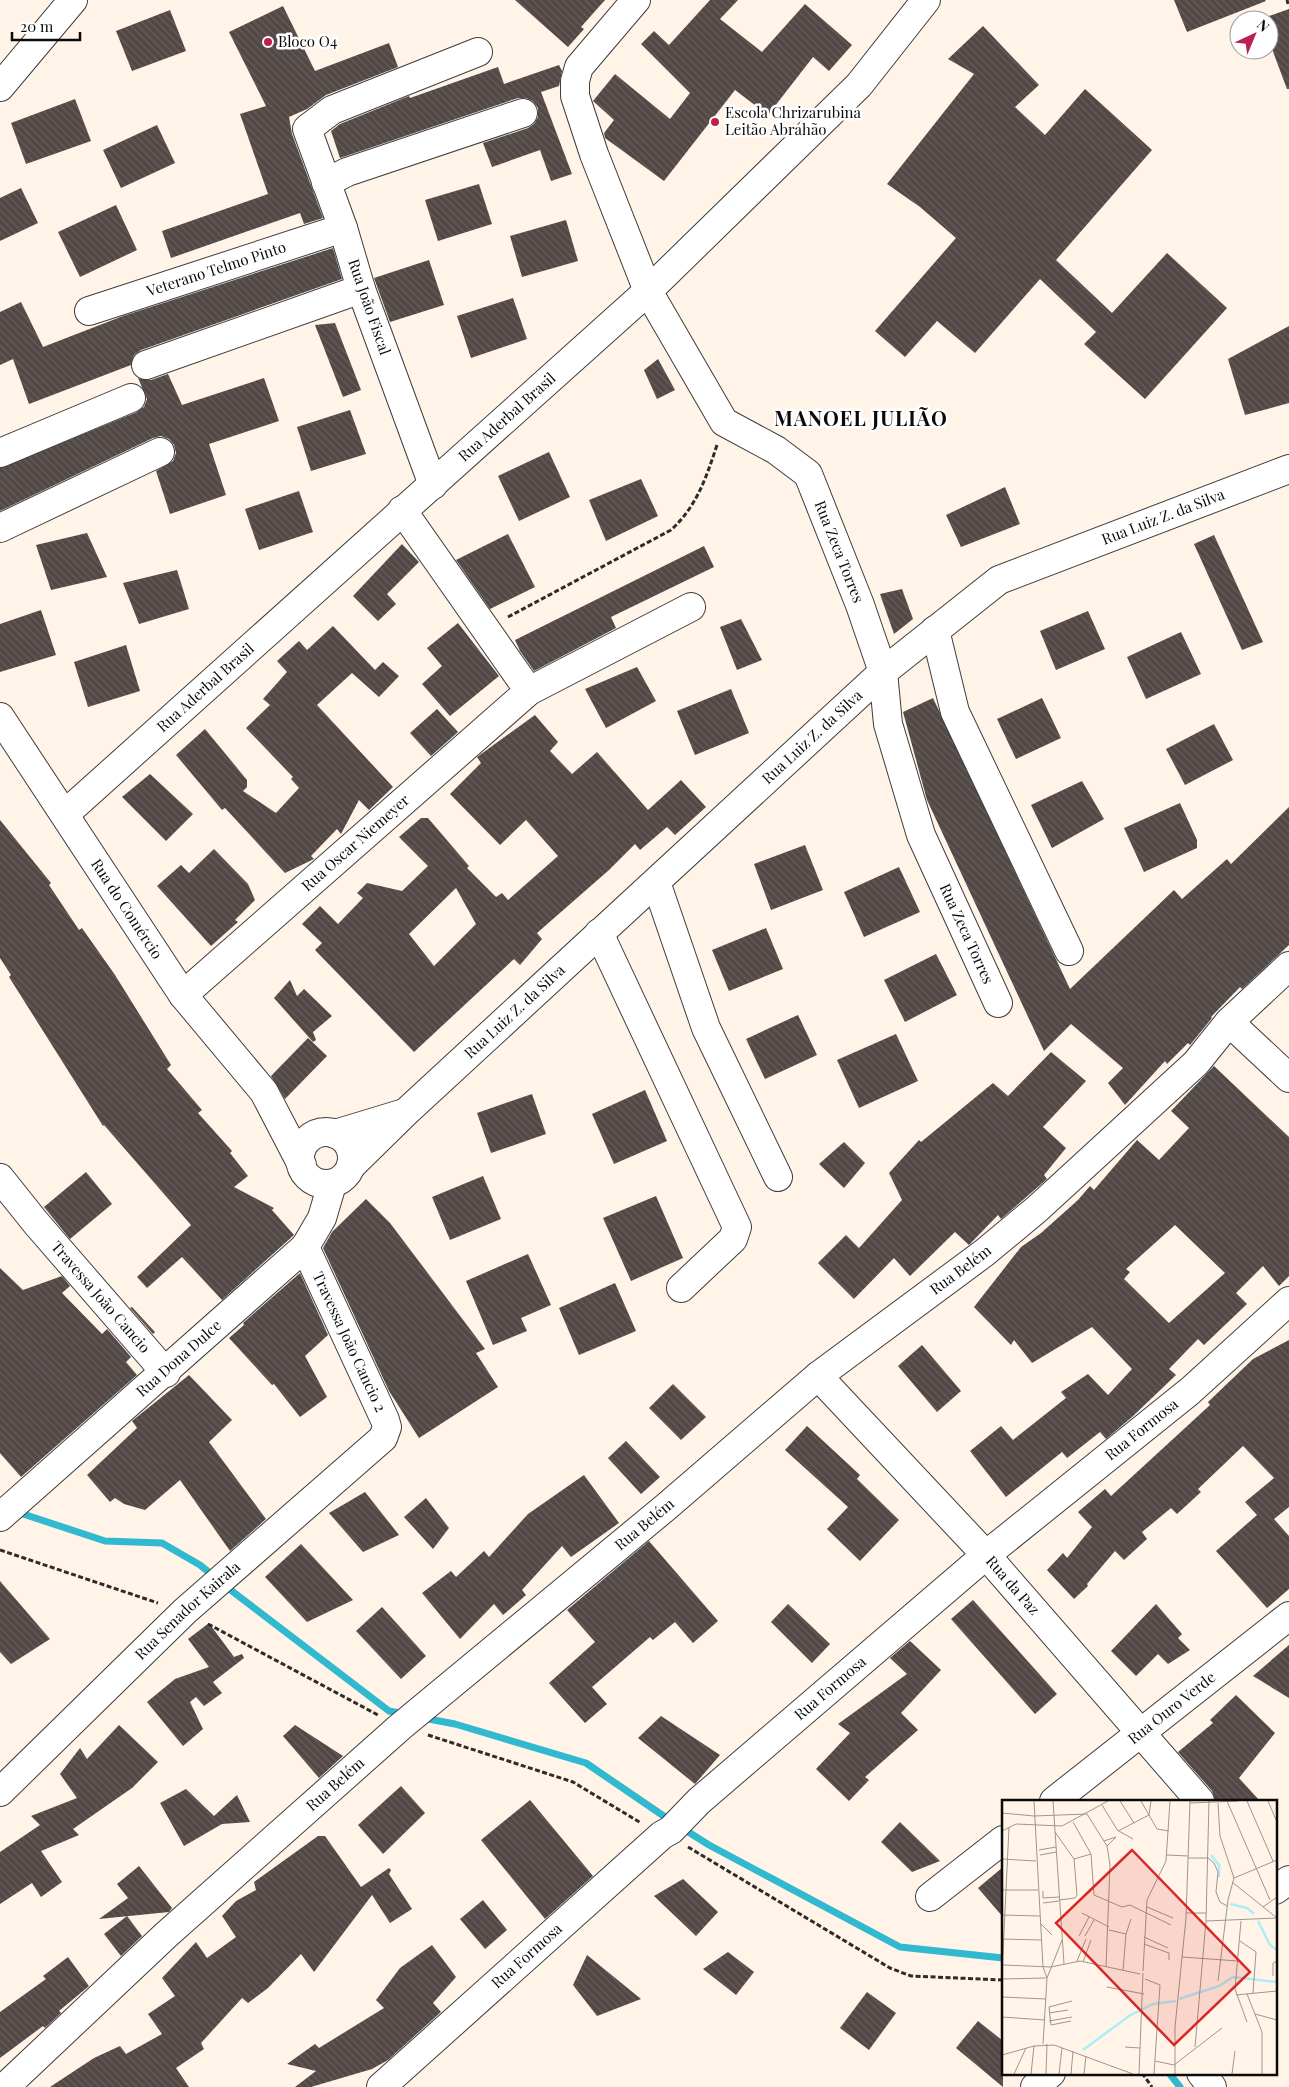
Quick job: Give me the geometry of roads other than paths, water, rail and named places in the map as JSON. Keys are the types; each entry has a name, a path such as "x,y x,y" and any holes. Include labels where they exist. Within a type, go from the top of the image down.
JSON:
{"street":[{"path":"0,87 73,0"},
{"path":"636,0 579,67 575,80 575,96 594,154 648,291"},
{"name":"Rua Aderbal Brasil","path":"65,814 648,291 859,85 926,0"},
{"name":"Rua João Fiscal","path":"433,485 361,289 308,128 332,110 478,52"},
{"path":"326,183 346,172 523,113"},
{"name":"Veterano Telmo Pinto","path":"90,310 342,228"},
{"path":"146,365 361,289"},
{"name":"Rua Zeca Torres","path":"648,291 724,422 776,450 808,474 860,605 884,672 888,724 921,835 998,1003"},
{"path":"0,453 131,398"},
{"path":"0,528 160,452"},
{"name":"Rua Luiz Z. da Silva","path":"342,1175 405,1112 884,672 999,580 1289,470"},
{"path":"402,510 529,691"},
{"name":"Rua Oscar Niemeyer","path":"184,995 529,691 691,607"},
{"path":"935,630 955,712 1069,951"},
{"name":"Rua do Comércio","path":"0,717 184,995 264,1092 302,1165"},
{"path":"656,882 706,1028 778,1177"},
{"path":"599,933 737,1227 733,1239 681,1288"},
{"name":"Rua Belém","path":"5,2087 166,1935 400,1727 659,1512 818,1376 984,1254 1038,1209 1196,1063 1229,1022 1289,966"},
{"path":"1229,1022 1289,1078"},
{"name":"Rua do Comércio","path":"264,1092 326,1134"},
{"name":"Rua Luiz Z. da Silva","path":"326,1134 405,1112"},
{"path":"326,1134 342,1138 351,1150 342,1175 317,1182 305,1173 302,1165 302,1150 306,1143 326,1134"},
{"name":"Rua Dona Dulce","path":"0,1517 58,1464 166,1373 305,1248 322,1218 342,1175"},
{"name":"Travessa João Cancio","path":"0,1178 166,1373"},
{"name":"Travessa João Cancio 2","path":"305,1248 385,1420 387,1427 383,1438"},
{"name":"Rua Formosa","path":"381,2087 700,1801 986,1555 1190,1391 1289,1301"},
{"name":"Rua da Paz","path":"818,1376 986,1555 1142,1732 1199,1800"},
{"name":"Rua Senador Kairala","path":"0,1792 194,1604 383,1438"},
{"name":"Rua Ouro Verde","path":"1055,1800 1289,1616"},
{"path":"930,1897 1002,1841"},
{"path":"1035,2087 1050,2074"},
{"path":"1202,2074 1212,2087"}],"waterway":[{"path":"17,1512 105,1541 162,1543 200,1565 216,1578"},
{"path":"224,1585 389,1711 405,1714"},
{"path":"423,1718 455,1724 586,1763 671,1821"},
{"path":"682,1828 709,1845 900,1947 1002,1958"},
{"path":"1170,2074 1180,2087"}],"place":[{"name":"Bloco O4","path":"268,42"},
{"name":"Escola Chrizarubina Leitão Abrahão","path":"715,122"}],"district":[{"name":"MANOEL JULIÃO","path":"861,419"}]}
